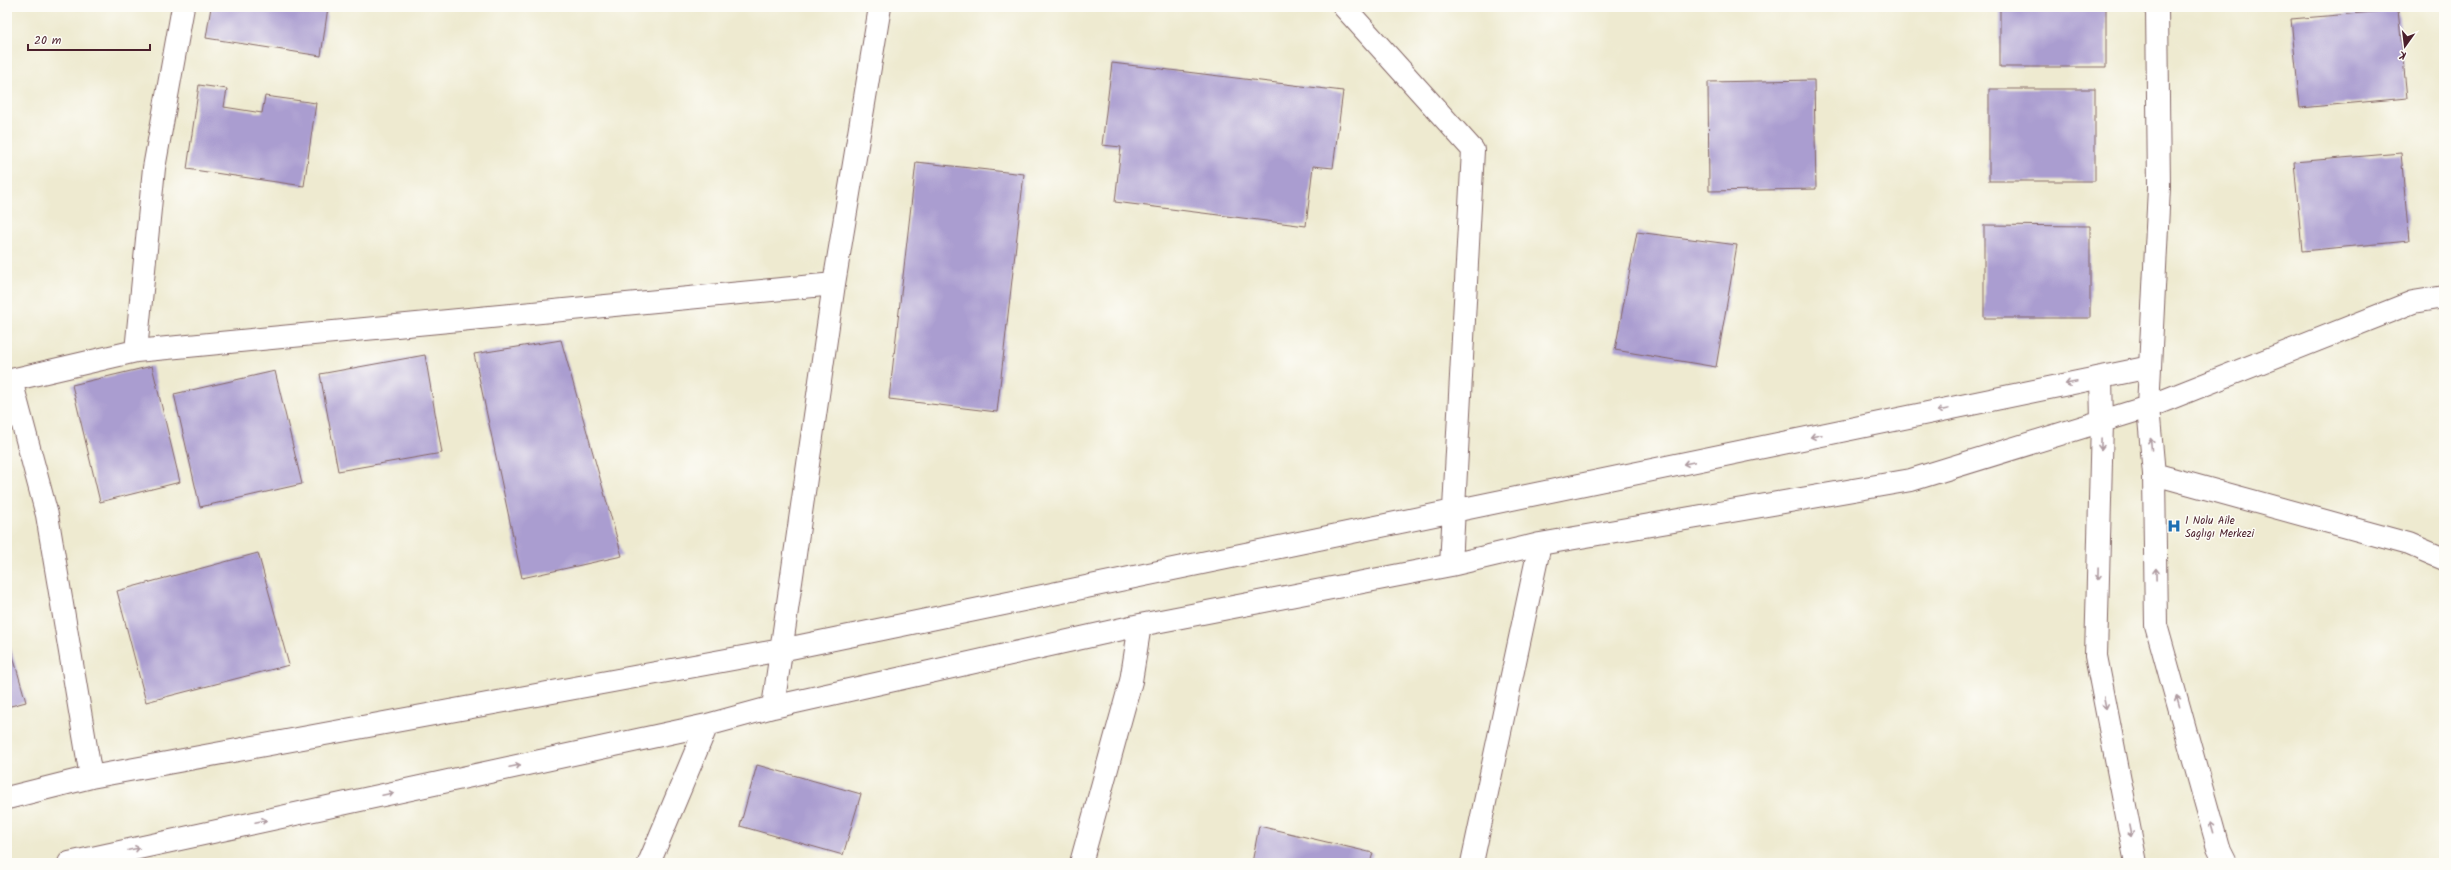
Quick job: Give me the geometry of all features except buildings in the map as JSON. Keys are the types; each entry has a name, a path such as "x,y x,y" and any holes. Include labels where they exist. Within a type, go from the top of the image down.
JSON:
{"street":[{"path":"136,351 154,168 183,7"},
{"path":"772,707 834,284 880,7"},
{"path":"1344,7 1473,150 1451,565"},
{"path":"2157,7 2158,188 2148,407 2154,474 2156,625 2218,848 2226,863"},
{"path":"91,777 47,515 9,380 136,351 834,284"},
{"path":"69,863 707,725 772,707 1140,626 1451,565 1540,544 1911,480 2148,407 2413,302 2444,297"},
{"path":"7,798 91,777 781,650 2150,367"},
{"path":"2101,377 2102,422 2096,656 2136,863"},
{"path":"2154,474 2409,544 2444,559"},
{"path":"1472,863 1540,544"},
{"path":"1082,863 1131,681 1140,626"},
{"path":"649,863 707,725"}],"place":[{"name":"1 Nolu Aile Saglıgı Merkezi","path":"2174,526"}]}
